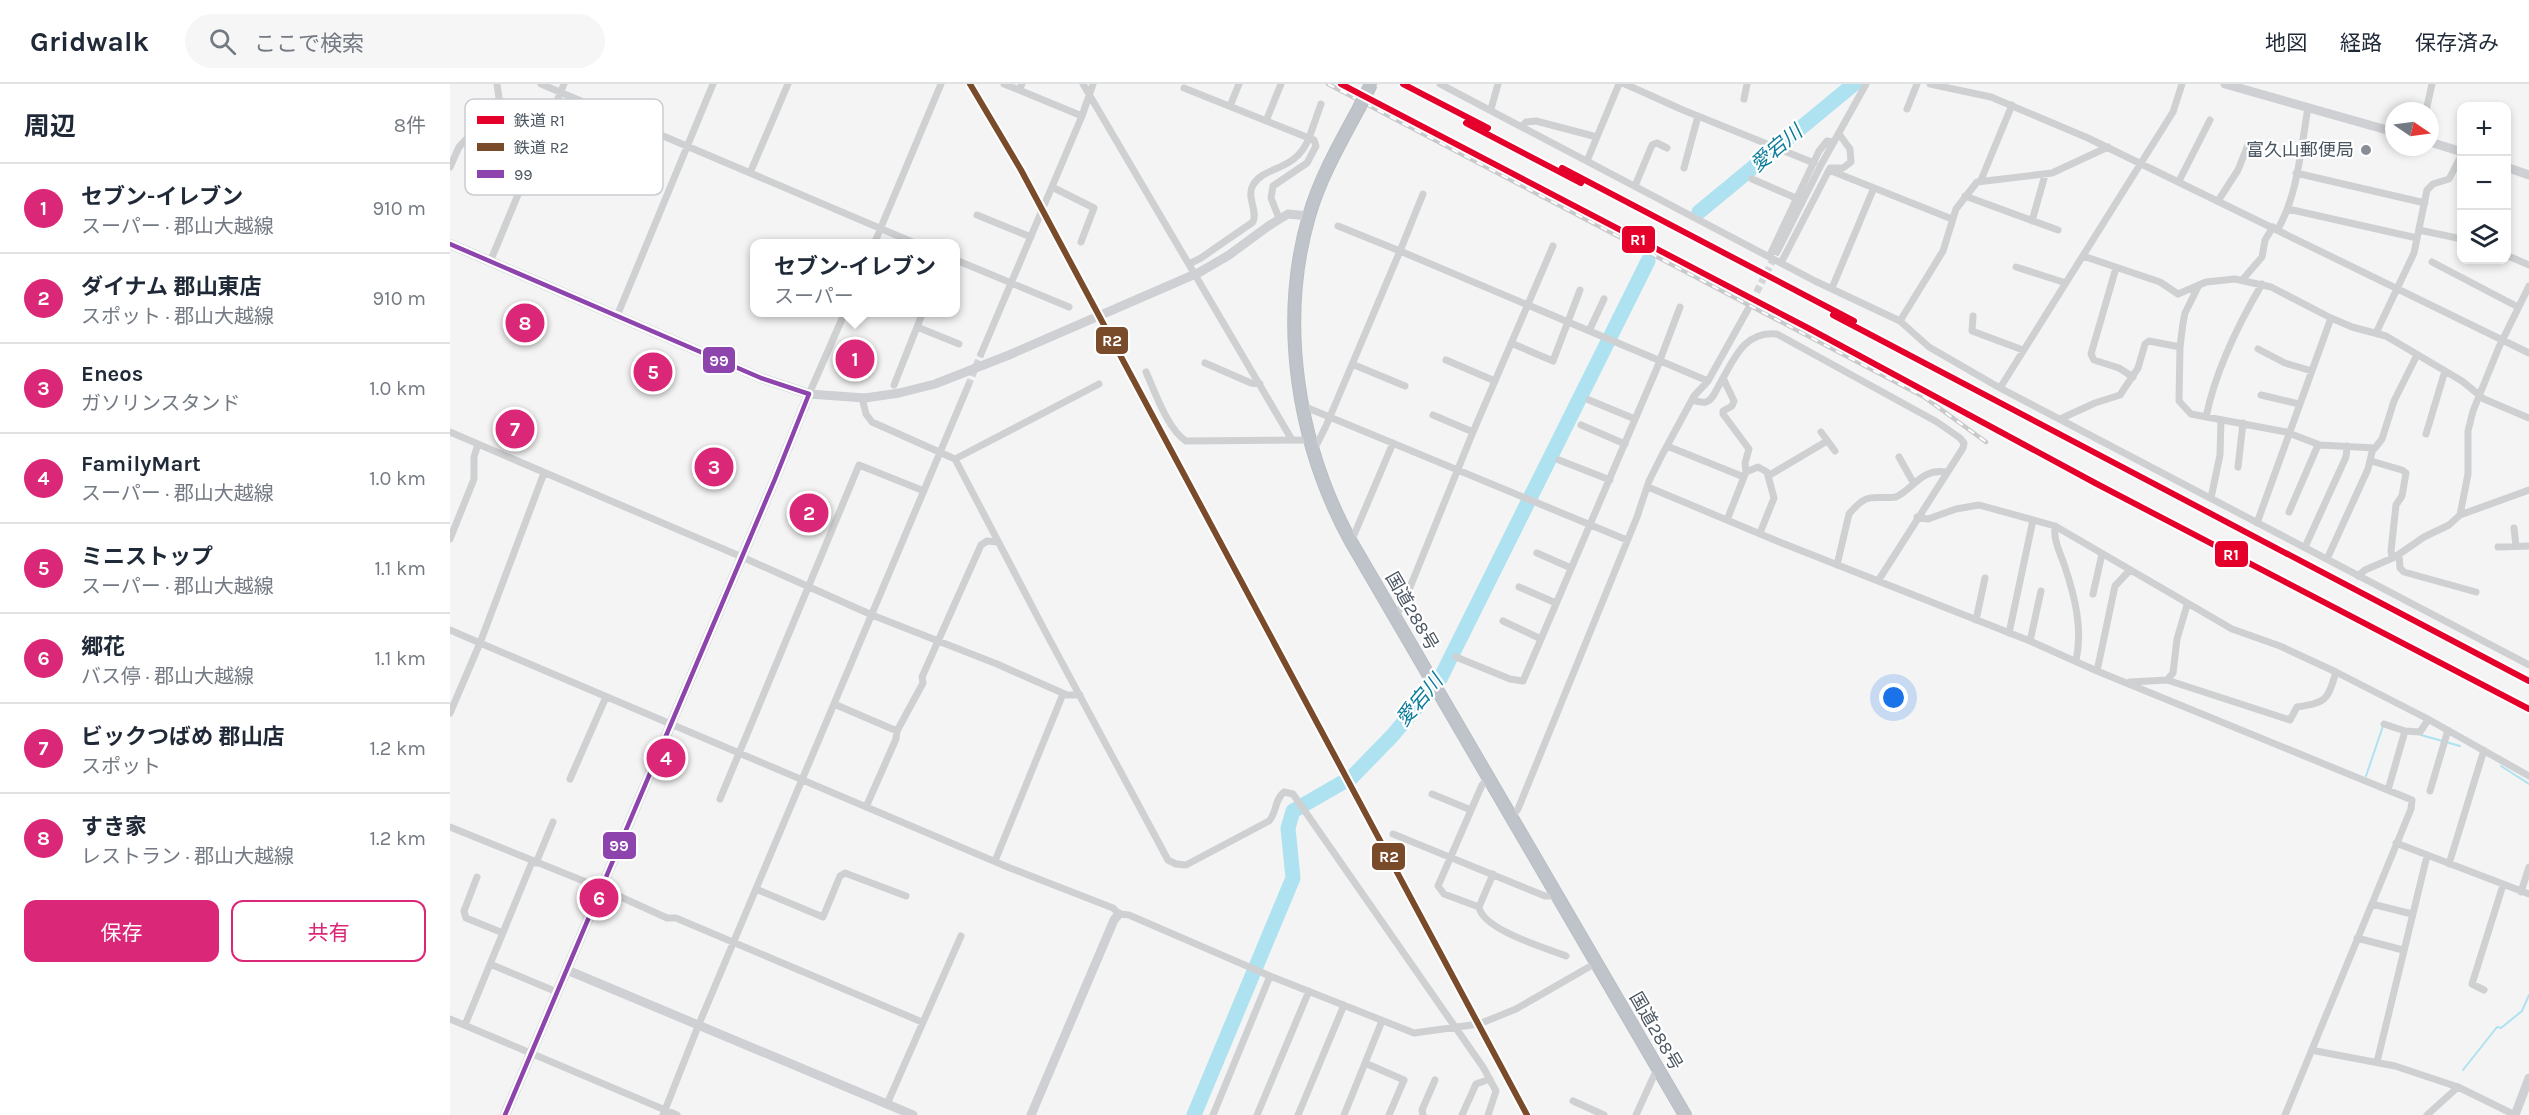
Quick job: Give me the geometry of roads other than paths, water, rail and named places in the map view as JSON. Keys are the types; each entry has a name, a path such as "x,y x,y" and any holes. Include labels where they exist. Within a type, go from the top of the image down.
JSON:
{"highway":[{"name":"国道288号","path":"1371,84 1325,172 1309,216 1297,282 1295,349 1302,405 1312,453 1324,489 1350,540 1685,1115"}],"main road":[{"path":"450,244 761,378 809,394 505,1115"}],"street":[{"path":"497,84 499,99"},
{"path":"541,84 576,99"},
{"path":"557,99 564,84"},
{"path":"617,316 713,84"},
{"path":"750,173 788,84"},
{"path":"876,239 941,84"},
{"path":"1004,84 1021,87 1082,116"},
{"path":"1083,84 1292,440"},
{"path":"981,354 1082,116 1093,84"},
{"path":"1175,84 1185,86 1314,140 1316,146 1307,163 1276,183 1272,190 1271,198 1279,218"},
{"path":"1230,106 1239,84"},
{"path":"1266,121 1281,84"},
{"path":"1440,84 1781,263 1900,321 1929,347 2000,388 2529,665"},
{"path":"1491,109 1498,84"},
{"path":"1587,161 1619,84"},
{"path":"1625,84 1829,169 1873,190 1952,219"},
{"path":"1744,99 1747,84"},
{"path":"1769,256 1817,164 1839,134 1866,84"},
{"path":"1907,109 1917,84"},
{"path":"1930,84 1991,97 2108,147 2529,353"},
{"path":"2000,388 2173,112 2182,84"},
{"path":"2225,84 2385,129"},
{"path":"2428,102 2432,84"},
{"path":"1188,264 1253,222 1255,218 1251,194 1253,184 1261,176 1297,158 1304,151 1321,104"},
{"path":"1900,321 1943,251 1952,219 1965,196 1981,180 2012,105"},
{"path":"2243,279 2262,257 2265,240 2288,209 2308,108"},
{"path":"1684,168 1698,116"},
{"path":"2179,181 2210,120"},
{"path":"1522,126 1526,122 1536,121 1597,137"},
{"path":"1829,169 1843,168 1851,162 1850,149 1839,134"},
{"path":"663,136 907,239"},
{"path":"450,167 459,147 465,141"},
{"path":"1635,186 1652,145 1657,143 1667,148"},
{"path":"2218,201 2238,170 2248,145"},
{"path":"2439,145 2457,151"},
{"path":"1981,180 2045,175 2059,171 2108,147"},
{"path":"2376,333 2414,253 2430,186 2450,179 2461,156"},
{"path":"1777,252 1817,164"},
{"path":"1781,263 1829,169"},
{"path":"2511,169 2529,175"},
{"path":"2296,173 2425,203"},
{"path":"2032,220 2045,175"},
{"path":"1752,179 1798,199"},
{"path":"1052,188 1094,208 1081,242"},
{"path":"1832,288 1873,190"},
{"path":"1312,453 1330,416 1423,194"},
{"path":"490,262 518,195"},
{"path":"1965,196 2058,230"},
{"path":"2288,209 2418,234 2457,238"},
{"path":"843,317 809,394 863,398 899,393 935,384 1155,293 1200,272 1229,255 1279,218 1288,214 1309,216"},
{"path":"976,215 1031,237"},
{"path":"1338,226 1708,381"},
{"path":"1395,617 1402,607 1473,432 1553,246"},
{"path":"2083,256 2160,282 2178,294 2211,281 2243,279 2262,284 2289,294 2352,327 2386,336 2445,371 2479,395 2529,418"},
{"path":"2511,257 2529,265"},
{"path":"960,262 1069,307"},
{"path":"2432,262 2518,307"},
{"path":"2016,267 2066,283"},
{"path":"2116,268 2091,354 2094,360 2118,368 2133,377"},
{"path":"2206,417 2236,331 2262,284"},
{"path":"2199,285 2185,313 2180,347 2179,401 2191,414 2290,434 2318,445 2373,448 2378,446 2382,439 2394,401 2417,355"},
{"path":"2460,515 2468,474 2468,431 2479,395 2529,286"},
{"path":"1511,343 1553,361 1580,290"},
{"path":"1589,331 1604,299"},
{"path":"1456,657 1521,682 1610,480 1680,307"},
{"path":"1512,818 1548,739 1628,540 1649,481 1692,400 1708,381 1747,311"},
{"path":"1973,316 1972,330 2023,350"},
{"path":"894,384 921,317"},
{"path":"2257,523 2331,318"},
{"path":"917,327 959,344"},
{"path":"1692,400 1708,401 1742,348 1753,337 1764,333 1783,336 1937,422 1960,438 1964,446 1878,581"},
{"path":"2060,419 2095,403 2120,395 2138,368 2145,344 2149,341 2180,347"},
{"path":"2258,349 2268,356 2312,371"},
{"path":"1446,360 1495,381"},
{"path":"1205,363 1251,383 1260,384"},
{"path":"1352,364 1405,386"},
{"path":"2426,434 2445,371"},
{"path":"1146,372 1172,426 1186,441 1310,440"},
{"path":"1723,378 1734,401 1732,406 1723,411 1723,414 1749,449 1744,463 1745,474 1727,520"},
{"path":"955,459 1099,384"},
{"path":"664,1113 801,780 968,386"},
{"path":"2261,395 2300,404"},
{"path":"863,398 866,414 872,422 955,459 1165,855 1172,863 1186,865 1269,821 1273,817 1279,796 1287,792 1295,796 1490,1079 1496,1091 1488,1115"},
{"path":"1589,400 1635,419"},
{"path":"1302,405 1628,540"},
{"path":"1433,415 1473,432"},
{"path":"2211,498 2220,455 2221,420"},
{"path":"2238,466 2243,423"},
{"path":"1581,424 1624,444"},
{"path":"450,432 872,615 1071,697 1080,695"},
{"path":"1821,432 1835,451"},
{"path":"1768,477 1827,441"},
{"path":"1350,540 1394,443"},
{"path":"450,539 474,479 474,457 478,444"},
{"path":"2289,512 2318,445"},
{"path":"1667,446 1745,474 1758,467 1767,472 1774,502 1760,533"},
{"path":"2305,547 2346,457 2347,446"},
{"path":"2327,559 2371,462 2373,448"},
{"path":"1899,457 1913,482"},
{"path":"1559,460 1610,480"},
{"path":"2371,462 2402,470 2406,474 2402,496 2396,505 2391,551 2396,556 2400,568 2404,572 2476,592"},
{"path":"720,799 859,465 924,491"},
{"path":"1837,565 1849,514 1854,508 1870,497 1896,497 1913,482 1934,472 1946,472"},
{"path":"450,713 480,643 544,473"},
{"path":"1648,487 2030,641 2412,800 2413,803 2285,1115"},
{"path":"2358,576 2449,525 2460,515 2529,490"},
{"path":"1917,517 1928,519 1956,509 1979,505 2055,526 2187,605 2232,629 2280,646 2336,672 2448,730 2529,776"},
{"path":"2009,633 2033,520"},
{"path":"2055,526 2054,536 2075,603 2079,637 2076,660"},
{"path":"2514,528 2516,546"},
{"path":"866,807 896,739 897,731 923,683 922,677 981,545 987,541 998,542"},
{"path":"2498,547 2529,546"},
{"path":"1537,553 1571,568"},
{"path":"2093,594 2102,554"},
{"path":"2097,670 2115,586 2129,571"},
{"path":"1976,620 1985,578"},
{"path":"1519,587 1556,603"},
{"path":"2030,641 2041,591"},
{"path":"2167,680 2173,673 2177,639 2187,605"},
{"path":"1503,621 1541,639"},
{"path":"450,630 801,780 1113,908 1119,914 1129,915 1270,976 1414,1033 1479,1024 1516,1009 1596,963"},
{"path":"2128,682 2167,680 2290,720 2297,706 2321,703 2326,699 2336,672"},
{"path":"995,861 1064,694"},
{"path":"570,779 606,696"},
{"path":"834,704 897,731"},
{"path":"2384,724 2405,731 2420,732 2428,720"},
{"path":"2430,791 2448,730"},
{"path":"2388,790 2405,731"},
{"path":"2449,864 2484,750"},
{"path":"1479,907 1444,894 1439,889 1439,883 1482,785 1488,777"},
{"path":"1432,794 1471,810"},
{"path":"465,1025 553,822"},
{"path":"450,827 601,888 667,918 676,918 922,1022"},
{"path":"1393,834 1545,896 1557,896"},
{"path":"2396,843 2529,894"},
{"path":"2378,1062 2427,856"},
{"path":"2521,892 2529,867"},
{"path":"756,889 823,917 840,876 845,873 906,896"},
{"path":"1493,874 1479,907 1483,918 1501,930 1566,956"},
{"path":"477,877 464,911 466,918 503,933"},
{"path":"2484,990 2472,984 2503,885"},
{"path":"2372,904 2412,914"},
{"path":"1031,1115 1114,920 1119,914"},
{"path":"887,1104 961,936"},
{"path":"2357,938 2403,950"},
{"path":"490,964 557,992"},
{"path":"567,970 913,1115"},
{"path":"1213,1115 1270,976"},
{"path":"1257,1115 1309,991"},
{"path":"1298,1115 1344,1005"},
{"path":"450,1019 664,1113 677,1115"},
{"path":"1344,1115 1382,1021"},
{"path":"2316,1050 2378,1062 2458,1088 2515,1115 2529,1078"},
{"path":"1365,1063 1404,1080 1389,1115"},
{"path":"1636,1115 1657,1069"},
{"path":"1462,1115 1476,1084 1490,1079"},
{"path":"1423,1115 1422,1110 1435,1080"},
{"path":"2427,1115 2458,1088"},
{"path":"1573,1101 1604,1115"}],"waterway":[{"name":"愛宕川","path":"1699,212 1854,84"},
{"name":"愛宕川","path":"1194,1115 1293,878 1288,828 1293,811 1352,777 1392,736 1440,679 1648,261"},
{"path":"2366,776 2383,726"},
{"path":"2421,735 2460,746"},
{"path":"2501,766 2529,784"},
{"path":"2463,1070 2497,1027 2501,1028 2522,1011 2529,995"}],"tunnel":[{"path":"1747,311 1776,254"},
{"path":"968,386 981,354"}],"railway":[{"path":"1328,84 1924,397 1986,442"}],"rail line":[{"name":"R2","path":"970,84 1021,170 1527,1115"},
{"name":"R1","path":"1341,84 1808,328 2097,484 2529,709"},
{"name":"R1","path":"1403,84 1488,128"},
{"name":"R1","path":"1466,123 1581,183"},
{"name":"R1","path":"1562,168 1854,321"},
{"name":"R1","path":"1833,315 2529,681"}],"place":[{"name":"富久山郵便局","path":"2366,150"},
{"name":"すき家","path":"525,323"},
{"name":"セブン-イレブン","path":"855,359"},
{"name":"ミニストップ","path":"653,372"},
{"name":"ビックつばめ 郡山店","path":"515,429"},
{"name":"Eneos","path":"714,467"},
{"name":"ダイナム 郡山東店","path":"809,513"},
{"name":"FamilyMart","path":"666,758"},
{"name":"郷花","path":"599,898"}]}
